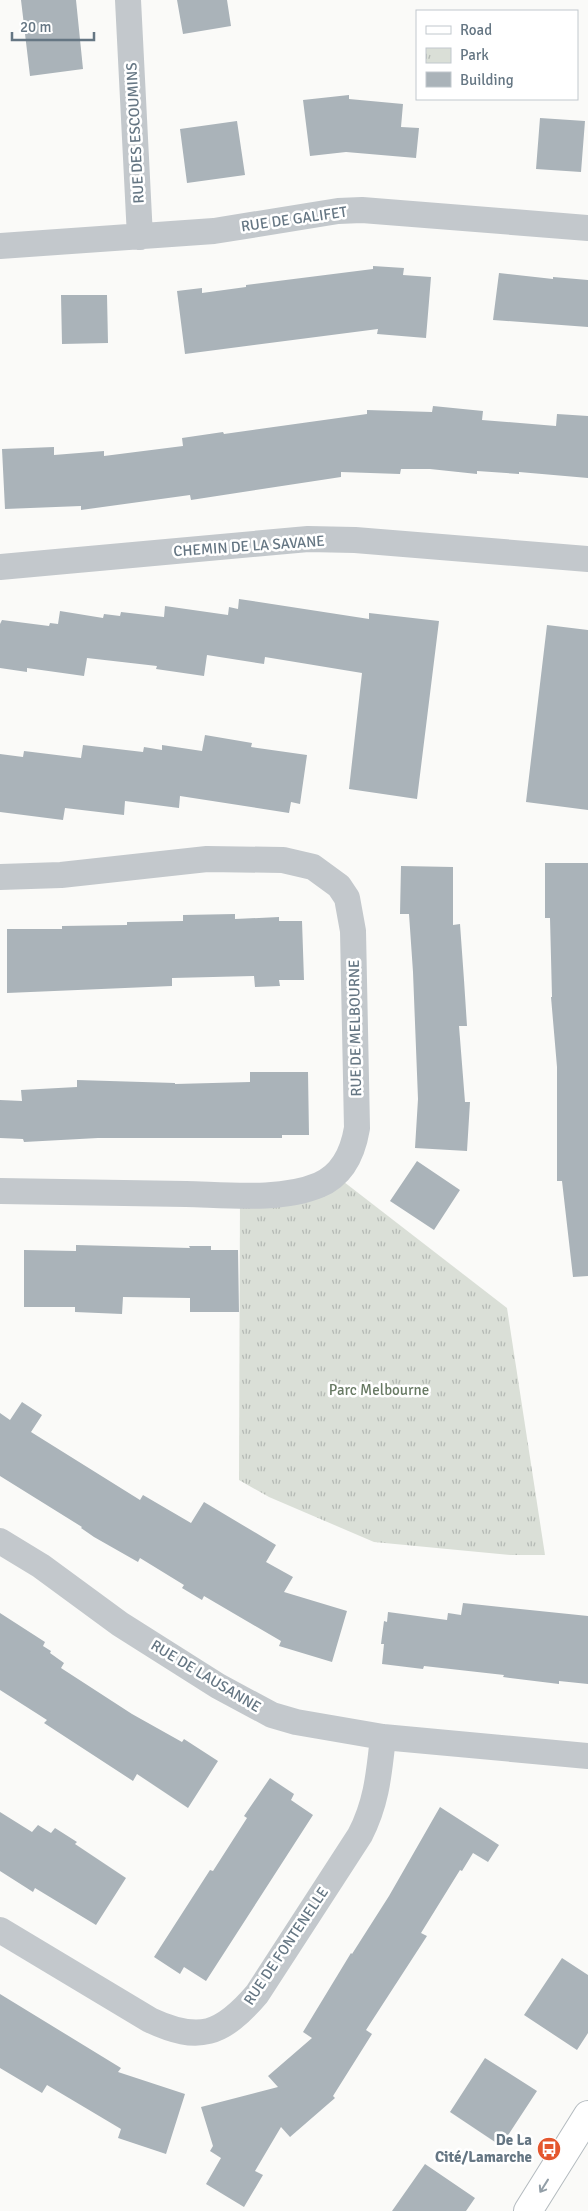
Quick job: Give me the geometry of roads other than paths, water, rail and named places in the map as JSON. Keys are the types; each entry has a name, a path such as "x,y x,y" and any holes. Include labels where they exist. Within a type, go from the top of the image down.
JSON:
{"street":[{"name":"RUE DES ESCOUMINS","path":"128,0 140,237"},
{"name":"RUE DE GALIFET","path":"0,246 214,231 338,211 362,210 588,228"},
{"name":"CHEMIN DE LA SAVANE","path":"0,567 308,539 364,541 588,558"},
{"name":"RUE DE MELBOURNE","path":"0,877 61,875 207,859 283,860 314,867 339,886 348,898 354,931 357,1128 354,1147 346,1162 335,1175 319,1185 282,1194 0,1191"},
{"name":"RUE DE LAUSANNE","path":"0,1541 41,1566 120,1624 250,1704 272,1714 296,1722 383,1738 588,1756"},
{"name":"RUE DE FONTENELLE","path":"0,1930 150,2020 172,2030 192,2034 210,2031 228,2023 243,2011 257,1994 360,1835 371,1814 376,1792 383,1738"},
{"path":"528,2211 588,2115"}],"place":[{"name":"De La Cité/Lamarche","path":"549,2149"}],"park label":[{"name":"Parc Melbourne","path":"379,1390"}]}
